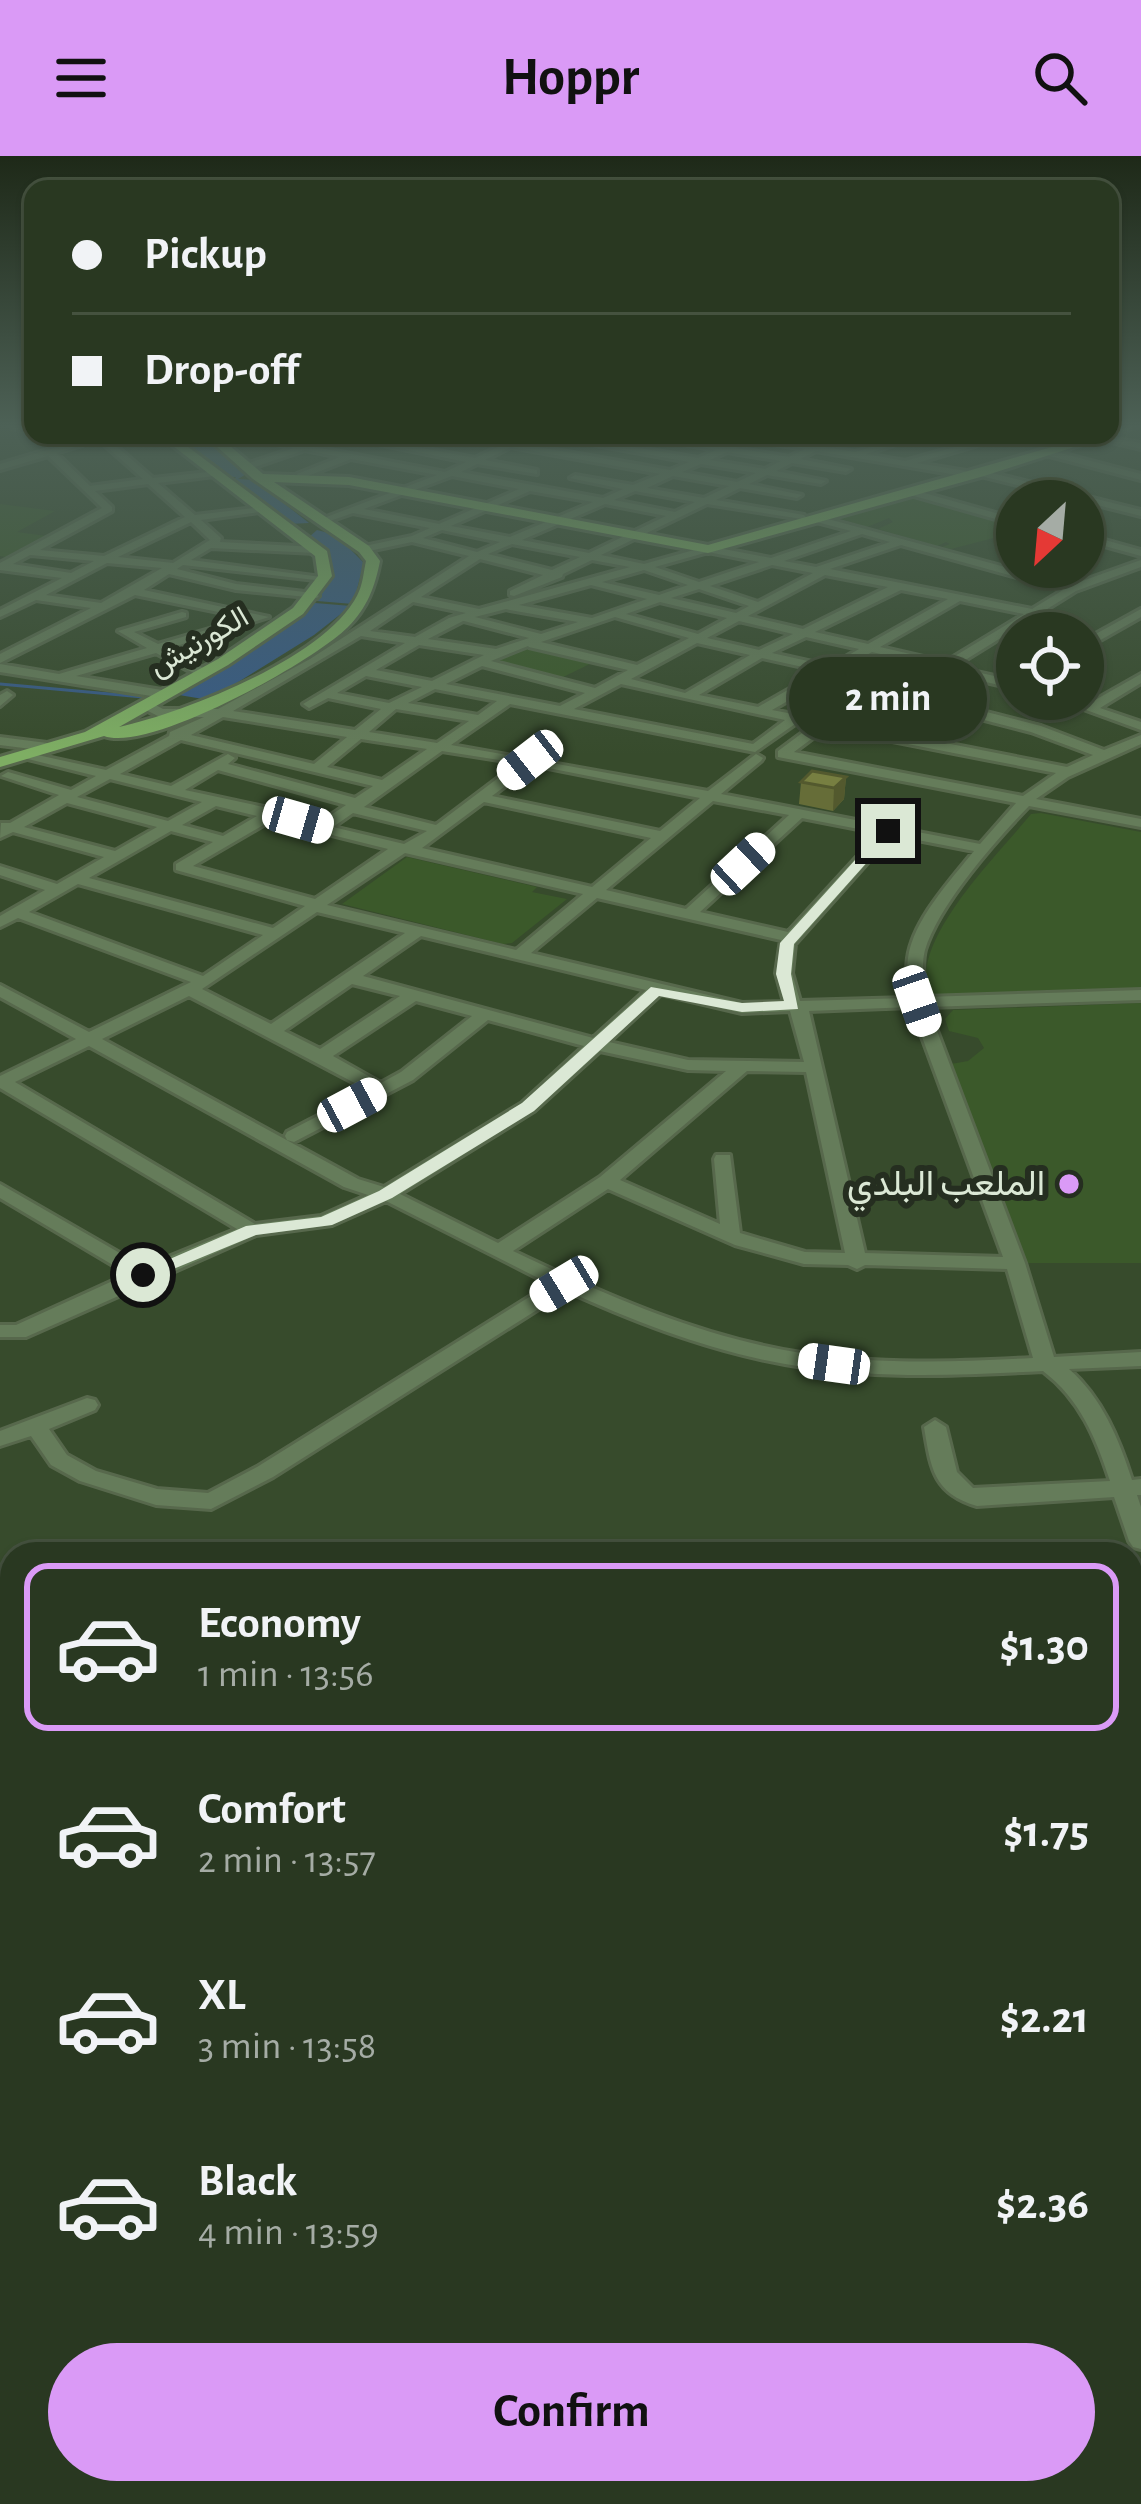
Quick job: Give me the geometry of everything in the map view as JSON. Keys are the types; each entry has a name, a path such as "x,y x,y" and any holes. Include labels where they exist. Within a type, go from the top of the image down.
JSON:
{"main road":[{"path":"300,536 327,566 324,578"},
{"path":"3,773 91,736 152,727 190,714 278,668 348,620 366,602 374,561 345,536"},
{"path":"641,536 708,549 752,536"},
{"name":"الكورنيش","path":"91,736 244,650 313,596 324,578"}],"street":[{"path":"1,567 60,536"},
{"path":"0,614 156,536"},
{"path":"0,664 211,545 213,536"},
{"path":"364,549 418,536"},
{"path":"486,536 645,567 756,605"},
{"path":"4,828 314,662 410,598 529,536"},
{"path":"503,603 551,573 630,536"},
{"path":"316,770 393,706 496,653 847,536"},
{"path":"885,536 1072,589"},
{"path":"1104,544 1124,537"},
{"path":"413,539 996,680"},
{"path":"560,712 822,570 904,541"},
{"path":"1104,544 1141,557"},
{"path":"211,545 316,550"},
{"path":"309,704 461,617 708,549 1027,612"},
{"path":"31,552 324,578"},
{"path":"1034,612 1141,557"},
{"path":"173,566 236,587 313,596"},
{"path":"1,567 71,575"},
{"path":"1108,575 1141,585"},
{"path":"687,697 760,654 900,586"},
{"path":"134,591 244,650"},
{"path":"134,591 285,621"},
{"path":"0,594 100,607"},
{"path":"410,598 480,612"},
{"path":"762,710 958,598"},
{"path":"503,603 592,621"},
{"path":"612,614 833,671 1106,754"},
{"path":"1104,634 1140,614"},
{"path":"182,615 125,629 149,648 203,674"},
{"path":"55,679 263,617"},
{"path":"461,617 638,669"},
{"path":"362,633 496,653"},
{"path":"849,727 996,635"},
{"path":"314,662 1141,827"},
{"path":"482,662 593,692"},
{"path":"0,664 55,679 164,694"},
{"path":"1104,700 1141,678"},
{"path":"618,679 687,697 1069,771"},
{"path":"814,682 900,694"},
{"path":"330,694 476,718"},
{"path":"323,827 506,701"},
{"path":"146,705 160,713 220,713 530,760 986,849"},
{"path":"1104,713 1141,726"},
{"path":"518,956 710,796 751,751 797,718"},
{"path":"785,756 824,723"},
{"path":"152,727 385,785"},
{"path":"1141,739 1069,771 1023,804 934,915 917,949 917,1001 1015,1264 1045,1362 1070,1376 1101,1425 1132,1490 1141,1541"},
{"path":"0,741 108,774 404,848 790,937"},
{"path":"175,790 238,751"},
{"path":"1,1082 196,986 404,848 440,830 530,760"},
{"path":"217,764 440,830"},
{"path":"3,773 224,842"},
{"path":"482,799 664,836"},
{"path":"6,917 216,800"},
{"path":"273,813 181,867 418,932 742,1008 1141,995"},
{"path":"689,914 797,814"},
{"path":"4,828 116,856"},
{"path":"857,1263 801,1011 793,1006 783,960 790,937 888,831"},
{"path":"0,870 57,889"},
{"path":"75,879 278,934"},
{"path":"6,917 196,986 381,1090"},
{"path":"272,1030 354,980 418,932"},
{"path":"0,977 351,1183 386,1194 564,1284 677,1330 801,1359 868,1367 1141,1359"},
{"path":"354,980 598,1046 688,1065 812,1067"},
{"path":"0,990 98,1033 294,1136 374,1179 386,1194"},
{"path":"0,1331 19,1332 253,1230 325,1222 386,1194 528,1107 656,990"},
{"path":"321,1056 413,995"},
{"path":"294,1136 430,1060 484,1015"},
{"path":"499,1251 607,1181 741,1067"},
{"path":"1,1082 253,1230"},
{"path":"723,1159 731,1237"},
{"path":"607,1181 731,1237 804,1258 1015,1264"},
{"path":"0,1190 143,1275"},
{"path":"36,1426 59,1460 88,1476 156,1497 211,1501 564,1284"},
{"path":"0,1438 87,1405"},
{"path":"935,1427 950,1486 960,1494 977,1498 1132,1490"}],"green space":[{"path":"0,536 54,537 12,558 0,556"},
{"path":"901,536 996,536 951,549 942,547 950,544 937,546"},
{"path":"527,645 598,660 557,680 492,662"},
{"path":"1031,814 1141,832 1141,989 930,997 926,976 943,926"},
{"path":"407,857 537,887 532,892 567,899 512,943 503,944 342,904"},
{"name":"الملعب البلدي","path":"1141,1003 1141,1263 1024,1263 951,1064 968,1061 984,1048 978,1038 949,1031 945,1019 953,1010"}],"water":[{"path":"337,536 364,563 353,604 317,601 332,570 326,553 308,538"},
{"path":"315,603 351,606 314,635 209,700 173,694 256,648"}],"building":[{"path":"812,771 846,777 834,788 801,782"}],"waterway":[{"path":"0,684 143,697"}],"place":[{"name":"الملعب البلدي","path":"1069,1184"}],"route":[{"path":"143,1275 226,1245 253,1230 325,1222 386,1194 528,1107 656,990 723,1006 793,1006 784,974 787,943 888,831"}]}
